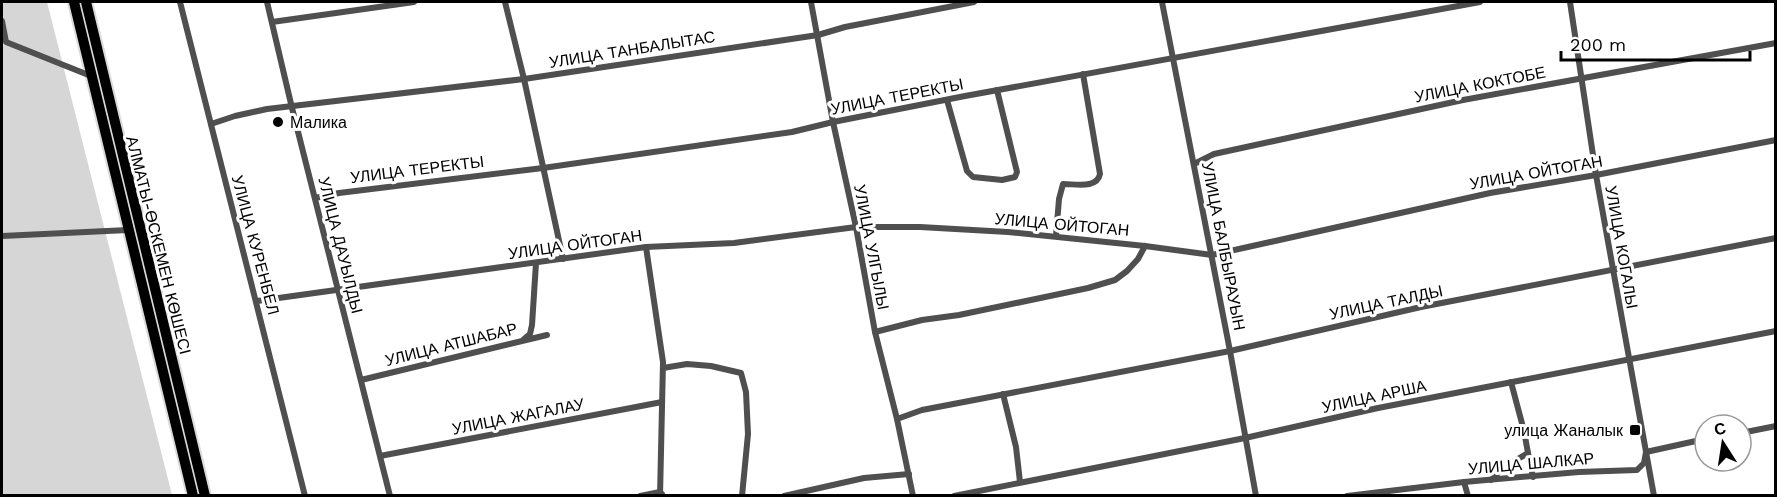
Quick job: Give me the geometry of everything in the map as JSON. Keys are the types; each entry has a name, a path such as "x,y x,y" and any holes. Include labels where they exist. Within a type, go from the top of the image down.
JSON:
{"highway":[{"name":"АЛМАТЫ-ӨСКЕМЕН КӨШЕСІ","path":"74,2 128,230 141,258 205,495"},
{"name":"АЛМАТЫ-ӨСКЕМЕН КӨШЕСІ","path":"86,2 193,495"}],"street":[{"name":"УЛИЦА КУРЕНБЕЛ","path":"180,2 305,495"},
{"name":"УЛИЦА ДАУЫЛДЫ","path":"267,2 390,495"},
{"path":"272,22 358,5 414,2"},
{"path":"505,2 563,259"},
{"name":"УЛИЦА УЛГЫЛЫ","path":"811,2 875,332 913,495"},
{"name":"УЛИЦА ТАНБАЛЫТАС","path":"211,124 235,116 291,105 524,79 818,34 974,2"},
{"name":"УЛИЦА БАЛБЫРАУЫН","path":"1162,2 1256,495"},
{"name":"УЛИЦА ТЕРЕКТЫ","path":"315,198 339,192 543,168 792,132 997,90 1480,2"},
{"name":"УЛИЦА КОГАЛЫ","path":"1570,2 1612,271 1654,495"},
{"path":"2,21 6,42 92,77"},
{"name":"УЛИЦА КОКТОБЕ","path":"1194,165 1214,153 1462,99 1776,43"},
{"path":"1056,236 1059,199 1063,184 1095,183 1099,180 1100,174 1083,74"},
{"path":"947,100 967,171 974,177 1002,180 1015,177 1017,172 997,90"},
{"name":"УЛИЦА ОЙТОГАН","path":"257,301 646,247 734,243 856,227 920,226 1056,236 1212,255 1490,193 1776,140"},
{"path":"2,236 128,230"},
{"name":"УЛИЦА ТАЛДЫ","path":"897,419 922,410 1230,351 1421,307 1776,238"},
{"path":"875,332 922,320 959,315 1088,288 1115,280 1138,259 1145,246"},
{"path":"640,495 661,494 663,368 646,247"},
{"path":"522,341 530,334 536,263"},
{"name":"УЛИЦА АРША","path":"954,495 1245,438 1378,408 1776,331"},
{"name":"УЛИЦА АТШАБАР","path":"361,380 547,335"},
{"path":"663,368 687,364 711,366 741,373 746,392 748,434 742,495"},
{"path":"1511,382 1533,477"},
{"path":"1003,394 1016,447 1020,482"},
{"name":"УЛИЦА ЖАГАЛАУ","path":"380,456 662,402"},
{"path":"1753,431 1776,426"},
{"path":"1646,452 1693,442"},
{"name":"УЛИЦА ШАЛКАР","path":"1347,495 1579,472 1637,470 1644,463 1646,452"},
{"path":"1491,481 1504,467 1528,453"},
{"path":"784,495 864,477 909,474"},
{"path":"1464,482 1468,495"}],"shaded area":[{"path":"2,2 47,2 172,495 2,495"}],"place":[{"name":"Малика","path":"278,122"},
{"name":"улица Жаналык","path":"1635,430"}]}
